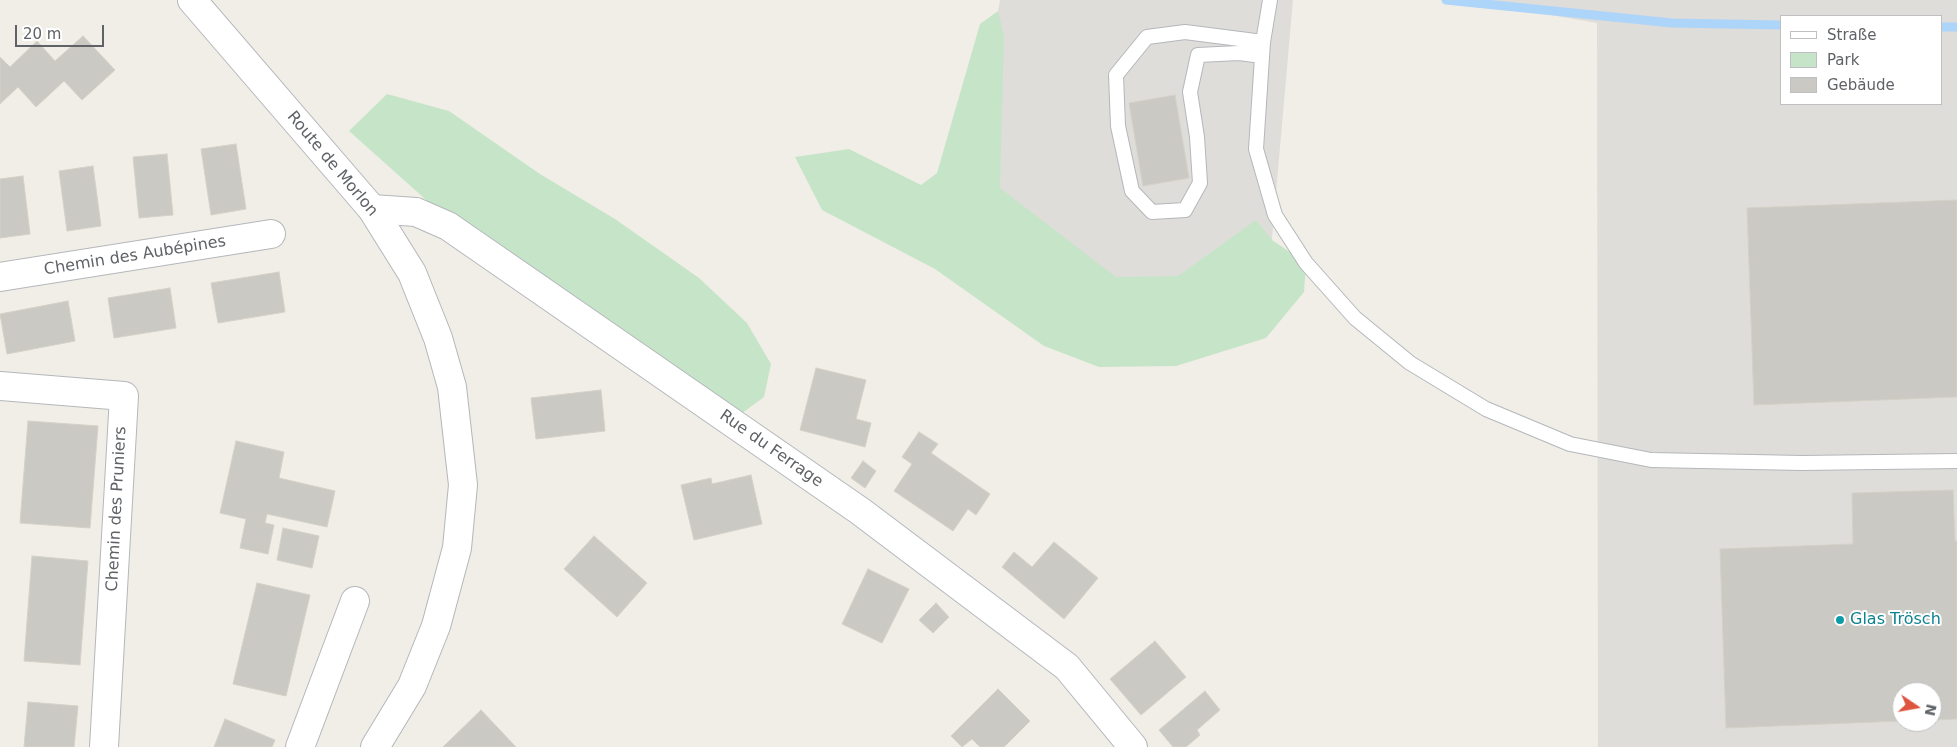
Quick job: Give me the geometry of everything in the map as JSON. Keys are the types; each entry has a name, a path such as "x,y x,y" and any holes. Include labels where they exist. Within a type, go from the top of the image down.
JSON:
{"street":[{"name":"Route de Morlon","path":"192,0 372,209 412,273 438,338 452,387 463,485 457,548 436,626 412,686 375,747"},
{"name":"Rue du Ferrage","path":"372,209 416,212 448,226 860,511 1067,667 1132,747"},
{"name":"Chemin des Aubépines","path":"0,277 270,234"},
{"name":"Chemin des Pruniers","path":"0,386 124,396 104,747"},
{"path":"300,747 355,601"}],"lane":[{"path":"1270,0 1263,42 1256,149 1276,215 1306,263 1355,318 1410,363 1486,409 1570,444 1650,460 1802,463 1957,461"},
{"path":"1262,56 1239,53 1198,55 1190,92 1197,137 1200,183 1185,210 1152,212 1132,191 1118,126 1116,75 1147,37 1185,32 1263,42"}],"shaded area":[{"path":"1000,0 1293,0 1266,306 1121,333 964,206"},
{"path":"1463,0 1957,0 1957,747 1598,747 1597,23"}],"green space":[{"path":"998,11 1004,36 1000,188 1116,277 1178,276 1256,220 1272,240 1306,263 1304,292 1266,338 1176,366 1099,367 1044,346 935,269 822,210 795,157 849,149 921,185 937,173 980,24"},
{"path":"387,94 449,111 540,174 615,219 699,278 747,323 771,364 764,397 741,414 471,240 349,131"}],"building":[{"path":"83,36 115,70 82,100 64,81 36,107 18,87 0,104 0,57 10,67 37,41 55,61"},
{"path":"1175,95 1189,178 1143,186 1129,103"},
{"path":"236,144 246,209 211,215 201,149"},
{"path":"167,154 173,215 139,218 133,157"},
{"path":"93,166 101,226 67,231 59,171"},
{"path":"23,176 30,234 0,238 0,179"},
{"path":"1957,200 1957,397 1754,405 1747,208"},
{"path":"279,272 285,312 218,323 211,283"},
{"path":"170,288 176,328 114,338 108,298"},
{"path":"68,301 75,341 7,354 0,314"},
{"path":"816,368 866,380 856,419 871,423 865,447 800,430"},
{"path":"601,390 605,431 536,439 531,398"},
{"path":"28,421 98,426 90,528 20,523"},
{"path":"919,432 938,444 931,453 990,494 976,515 968,509 953,531 894,491 912,464 902,457"},
{"path":"236,441 284,452 279,478 335,491 327,527 267,514 265,523 274,525 268,554 240,548 246,519 220,513"},
{"path":"863,461 876,471 865,488 851,478"},
{"path":"751,475 762,524 694,540 681,485 711,478 712,484"},
{"name":"Glas Trösch","path":"1953,490 1955,541 1957,541 1957,719 1942,720 1942,682 1892,682 1892,721 1726,728 1720,549 1853,544 1852,493"},
{"path":"283,528 319,536 312,568 277,560"},
{"path":"594,536 647,583 617,617 564,569"},
{"path":"1054,542 1098,578 1064,619 1002,567 1014,552 1032,567"},
{"path":"32,556 88,561 80,665 24,661"},
{"path":"868,569 909,589 882,643 842,624"},
{"path":"257,583 310,595 286,696 233,684"},
{"path":"936,603 949,617 933,633 919,620"},
{"path":"1155,641 1186,677 1141,715 1110,679"},
{"path":"998,689 1030,721 1004,747 980,747 972,739 962,747 951,736"},
{"path":"1205,691 1220,710 1197,730 1200,735 1186,747 1173,747 1159,730"},
{"path":"28,702 78,706 74,747 24,747"},
{"path":"481,710 516,747 443,747"},
{"path":"225,719 275,740 272,747 214,747"}],"waterway":[{"path":"1446,0 1672,23 1780,25"},
{"path":"1942,27 1957,27"}],"place":[{"name":"Glas Trösch","path":"1840,620"}]}
